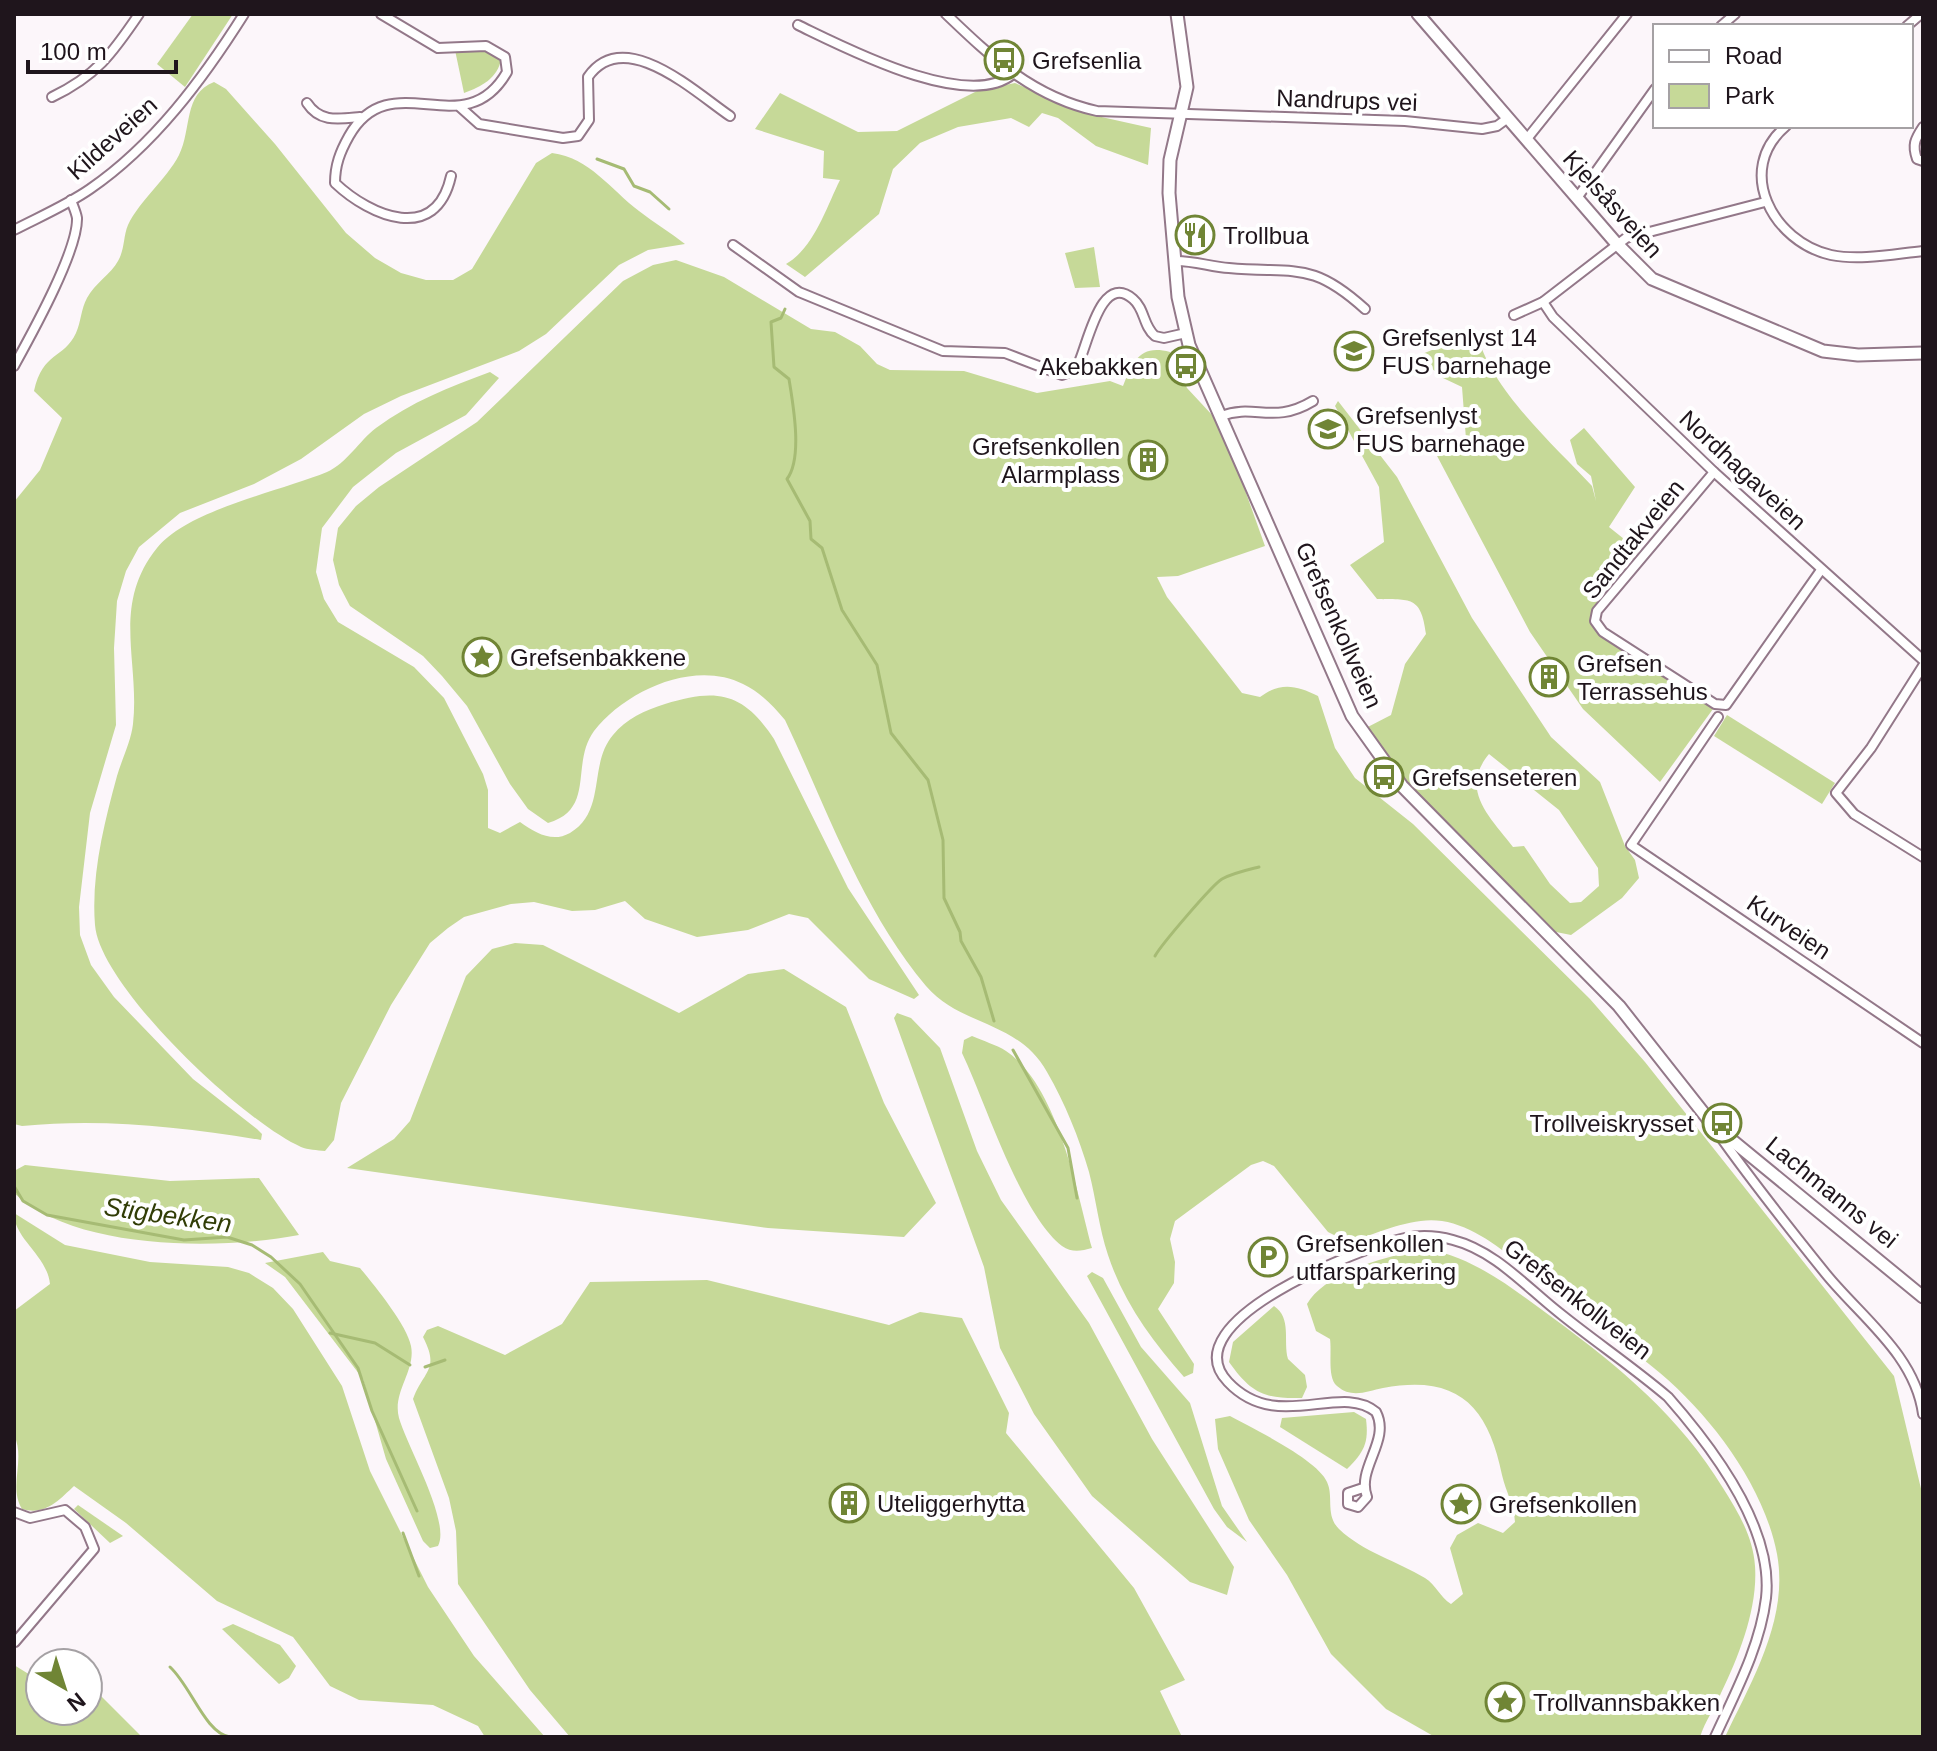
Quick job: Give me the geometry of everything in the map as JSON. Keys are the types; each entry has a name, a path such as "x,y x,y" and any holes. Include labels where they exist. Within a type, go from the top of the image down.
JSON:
{"street":[{"path":"52,97 82,83 98,69 139,14"},
{"name":"Kildeveien","path":"14,230 71,200 116,168 207,71 244,14"},
{"path":"381,14 438,48 486,46 502,54 508,66 503,79 487,93 460,107 396,103 370,109 360,117 335,167 335,183 350,197 378,213 416,217 435,210 442,202 451,176"},
{"name":"Nandrups vei","path":"946,14 1013,74 1044,94 1083,108 1181,115 1405,121 1482,129 1497,126 1508,118"},
{"name":"Grefsenkollveien","path":"1177,14 1187,77 1169,179 1174,261 1186,333 1197,369 1221,416 1345,700 1371,744 1421,808 1619,1006 1712,1124"},
{"name":"Kjelsåsveien","path":"1418,14 1616,243 1661,285 1803,345 1846,355 1923,353"},
{"path":"1526,140 1627,14"},
{"path":"798,25 907,73 978,86 1000,82 1013,74"},
{"path":"460,107 479,124 563,138 578,136 589,120 588,77 607,61 625,56 654,65 730,116"},
{"path":"1577,198 1653,92"},
{"path":"307,103 314,113 323,118 360,117"},
{"path":"1920,160 1915,139 1923,127"},
{"path":"1784,128 1773,138 1763,159 1762,184 1765,202 1781,226 1817,250 1853,257 1923,251"},
{"path":"14,366 36,327 68,253 77,219 71,200"},
{"path":"1514,315 1543,302 1616,243 1638,234 1765,202"},
{"path":"733,245 799,292 943,351 1005,353 1049,373 1062,375 1079,365 1099,308 1114,296 1126,295 1135,301 1155,336 1164,338 1186,333"},
{"path":"1174,261 1246,270 1301,270 1330,280 1365,309"},
{"name":"Nordhagaveien","path":"1543,302 1553,317 1714,472 1923,663"},
{"path":"1221,416 1241,411 1283,415 1313,401"},
{"name":"Sandtakveien","path":"1714,472 1595,616 1603,632 1715,704 1726,705 1821,570"},
{"path":"1923,663 1871,748 1836,793 1854,814 1923,857"},
{"name":"Kurveien","path":"1718,717 1631,845 1923,1043"},
{"name":"Lachmanns vei","path":"1712,1124 1737,1150 1923,1297"},
{"path":"1737,1150 1829,1278 1895,1350 1917,1388 1923,1414"},
{"name":"Grefsenkollveien","path":"1363,1488 1355,1488 1347,1498 1353,1507 1364,1504 1367,1497 1363,1488 1380,1430 1376,1412 1352,1403 1286,1408 1256,1402 1233,1387 1220,1373 1216,1358 1219,1341 1230,1325 1258,1303 1363,1253 1411,1237 1454,1240 1499,1263 1668,1397 1688,1421 1746,1509 1765,1558 1765,1605 1745,1669 1715,1737"},
{"path":"14,1512 30,1518 65,1510 85,1527 94,1549 15,1642"}],"green space":[{"path":"193,14 233,14 185,87 157,64"},
{"path":"488,47 501,59 499,66 482,85 464,93 455,50"},
{"path":"214,82 226,89 275,144 346,233 375,258 401,273 426,280 453,280 472,269 536,163 552,153 589,168 639,211 685,244 648,250 619,265 546,334 519,351 401,396 364,414 301,459 254,484 180,513 139,547 126,571 117,601 114,648 116,725 90,813 79,907 80,935 91,965 114,997 193,1079 257,1129 262,1134 261,1140 142,1125 82,1123 22,1126 14,1124 14,502 40,470 62,418 34,391 48,362 66,347 76,333 90,293 118,261 133,216 179,155 197,95"},
{"path":"1015,83 1088,114 1151,128 1148,165 1096,146 1058,118 1042,113 1029,127 1011,118 958,127 920,143 893,169 879,214 805,277 786,264 812,238 840,180 823,178 824,151 755,129 780,93 858,132 897,131 977,91"},
{"path":"1094,247 1100,287 1075,288 1065,253"},
{"path":"676,260 724,277 811,329 835,332 860,346 877,364 890,370 964,371 1037,393 1110,381 1123,386 1139,357 1151,350 1170,352 1187,388 1213,416 1236,465 1265,546 1178,576 1157,577 1167,597 1242,693 1260,697 1274,689 1288,687 1318,696 1335,748 1355,778 1413,824 1590,999 1645,1062 1894,1376 1923,1497 1923,1737 1725,1737 1766,1648 1778,1602 1777,1554 1761,1503 1733,1454 1679,1391 1648,1363 1474,1232 1458,1225 1431,1220 1395,1227 1348,1242 1328,1232 1274,1166 1263,1161 1251,1165 1175,1221 1170,1239 1175,1262 1174,1283 1158,1309 1194,1364 1193,1373 1184,1377 1140,1320 1114,1272 1081,1146 1047,1072 1021,1042 940,999 903,956 847,858 785,720 755,691 724,677 703,675 662,683 623,703 607,716 587,744 580,784 572,807 563,816 548,823 528,809 510,784 467,706 442,676 423,656 350,606 339,585 333,560 338,528 356,506 379,487 477,422 623,281 653,265"},
{"path":"1477,332 1494,374 1508,394 1592,486 1596,501 1591,476 1577,464 1570,440 1584,428 1635,487 1609,527 1639,551 1609,585 1604,578 1591,625 1713,709 1660,782 1583,709 1530,632 1436,454 1466,439 1462,387 1443,378 1417,356"},
{"path":"490,372 499,378 466,415 396,453 353,487 322,528 316,572 324,599 338,622 414,667 444,698 483,774 488,790 488,828 500,833 520,822 538,833 557,837 570,833 581,824 593,800 605,747 618,729 636,716 665,704 700,696 727,698 740,703 763,723 774,739 848,888 919,995 914,999 869,979 808,918 789,914 748,930 697,937 645,919 625,901 595,910 572,911 534,902 511,904 464,917 430,943 391,1005 341,1103 334,1140 325,1151 307,1149 276,1133 245,1110 178,1050 121,982 103,951 95,925 95,887 108,812 133,724 130,634 135,591 143,569 157,548 190,523 236,503 327,472 341,463 376,428 403,410 445,389"},
{"path":"1338,401 1397,477 1472,618 1551,737 1600,782 1625,846 1635,860 1639,878 1622,898 1571,935 1556,932 1414,792 1362,730 1391,715 1405,664 1426,634 1417,606 1406,600 1377,599 1350,565 1384,542 1379,487 1335,406","holes":["1489,754 1559,810 1598,868 1599,886 1581,902 1570,903 1550,884 1524,846 1513,847 1487,814 1477,791 1480,767"]},
{"path":"1727,715 1835,783 1822,804 1714,736"},
{"path":"515,943 543,945 679,1013 748,974 784,969 846,1007 884,1103 936,1203 904,1237 768,1228 347,1168 394,1139 410,1121 466,976 492,949"},
{"path":"897,1013 911,1018 940,1048 977,1151 1001,1200 1089,1323 1152,1439 1234,1567 1227,1595 1190,1582 1092,1496 1034,1414 1000,1348 984,1267 894,1018"},
{"path":"972,1036 1006,1051 1024,1067 1039,1089 1063,1142 1092,1248 1077,1251 1062,1246 1032,1210 1005,1156 962,1053 964,1040"},
{"path":"25,1165 170,1181 259,1178 299,1235 190,1244 111,1236 74,1226 41,1212 14,1193 14,1171"},
{"path":"14,1213 65,1245 150,1262 228,1267 249,1273 273,1288 293,1309 342,1386 370,1471 428,1587 474,1656 545,1737 485,1737 478,1726 433,1705 359,1700 330,1686 293,1637 217,1601 126,1523 74,1486 45,1508 22,1509 17,1491 18,1454 14,1435 14,1311 50,1284 43,1264 19,1231"},
{"path":"1428,1249 1463,1260 1494,1276 1625,1375 1687,1438 1739,1515 1754,1555 1753,1598 1740,1648 1700,1737 1435,1737 1386,1709 1331,1654 1287,1575 1249,1520 1218,1449 1215,1419 1230,1416 1311,1464 1327,1482 1332,1518 1339,1529 1369,1550 1425,1578 1451,1604 1463,1594 1450,1548 1457,1535 1478,1523 1503,1533 1515,1522 1496,1451 1478,1413 1450,1391 1431,1386 1409,1385 1360,1393 1343,1390 1332,1377 1330,1339 1316,1331 1307,1304 1328,1283 1361,1266"},
{"path":"323,1252 330,1261 360,1268 408,1337 412,1355 399,1399 399,1418 439,1520 438,1546 430,1548 423,1541 386,1459 363,1379 285,1277 265,1263"},
{"path":"1092,1272 1103,1278 1141,1347 1190,1403 1222,1506 1247,1542 1227,1527 1214,1509 1087,1276"},
{"path":"707,1280 889,1325 920,1312 962,1318 1009,1413 1006,1433 1134,1588 1185,1680 1160,1691 1182,1737 570,1737 530,1690 458,1584 456,1531 449,1498 413,1399 430,1363 423,1337 427,1330 438,1326 505,1355 562,1324 590,1282"},
{"path":"1274,1306 1285,1323 1288,1359 1305,1375 1307,1387 1302,1398 1278,1397 1260,1392 1244,1381 1229,1362 1233,1342"},
{"path":"1354,1412 1366,1419 1367,1435 1361,1452 1347,1469 1280,1427 1282,1418"},
{"path":"78,1505 123,1536 110,1543 74,1509"},
{"path":"233,1624 280,1645 296,1666 289,1678 279,1684 222,1629"},
{"path":"14,1665 24,1671 24,1727 104,1727 104,1699 142,1737 14,1737"}],"waterway":[{"path":"597,159 624,169 634,186 650,192 669,209"},
{"path":"785,309 781,318 771,322 774,367 789,379 794,416 795,458 787,479 810,521 811,539 822,548 842,610 877,665 891,733 928,780 943,840 944,898 961,941 981,977 994,1021"},
{"path":"1155,956 1216,884 1231,875 1259,867"},
{"path":"1013,1050 1068,1148 1077,1198"},
{"name":"Stigbekken","path":"14,1186 23,1201 47,1215 184,1240 227,1237 252,1245 271,1257 300,1284 358,1368 372,1411 417,1511"},
{"path":"330,1333 375,1343 410,1365"},
{"path":"425,1367 445,1360"},
{"path":"403,1533 419,1576"},
{"path":"170,1667 213,1727 230,1737"}],"place":[{"name":"Grefsenlia","path":"1004,60"},
{"name":"Trollbua","path":"1195,235"},
{"name":"Grefsenlyst 14 FUS barnehage","path":"1354,351"},
{"name":"Akebakken","path":"1186,366"},
{"name":"Grefsenlyst FUS barnehage","path":"1328,429"},
{"name":"Grefsenkollen Alarmplass","path":"1148,460"},
{"name":"Grefsenbakkene","path":"482,657"},
{"name":"Grefsen Terrassehus","path":"1549,677"},
{"name":"Grefsenseteren","path":"1384,777"},
{"name":"Trollveiskrysset","path":"1722,1123"},
{"name":"Grefsenkollen utfarsparkering","path":"1268,1257"},
{"name":"Uteliggerhytta","path":"849,1503"},
{"name":"Grefsenkollen","path":"1461,1504"},
{"name":"Trollvannsbakken","path":"1505,1702"}]}
